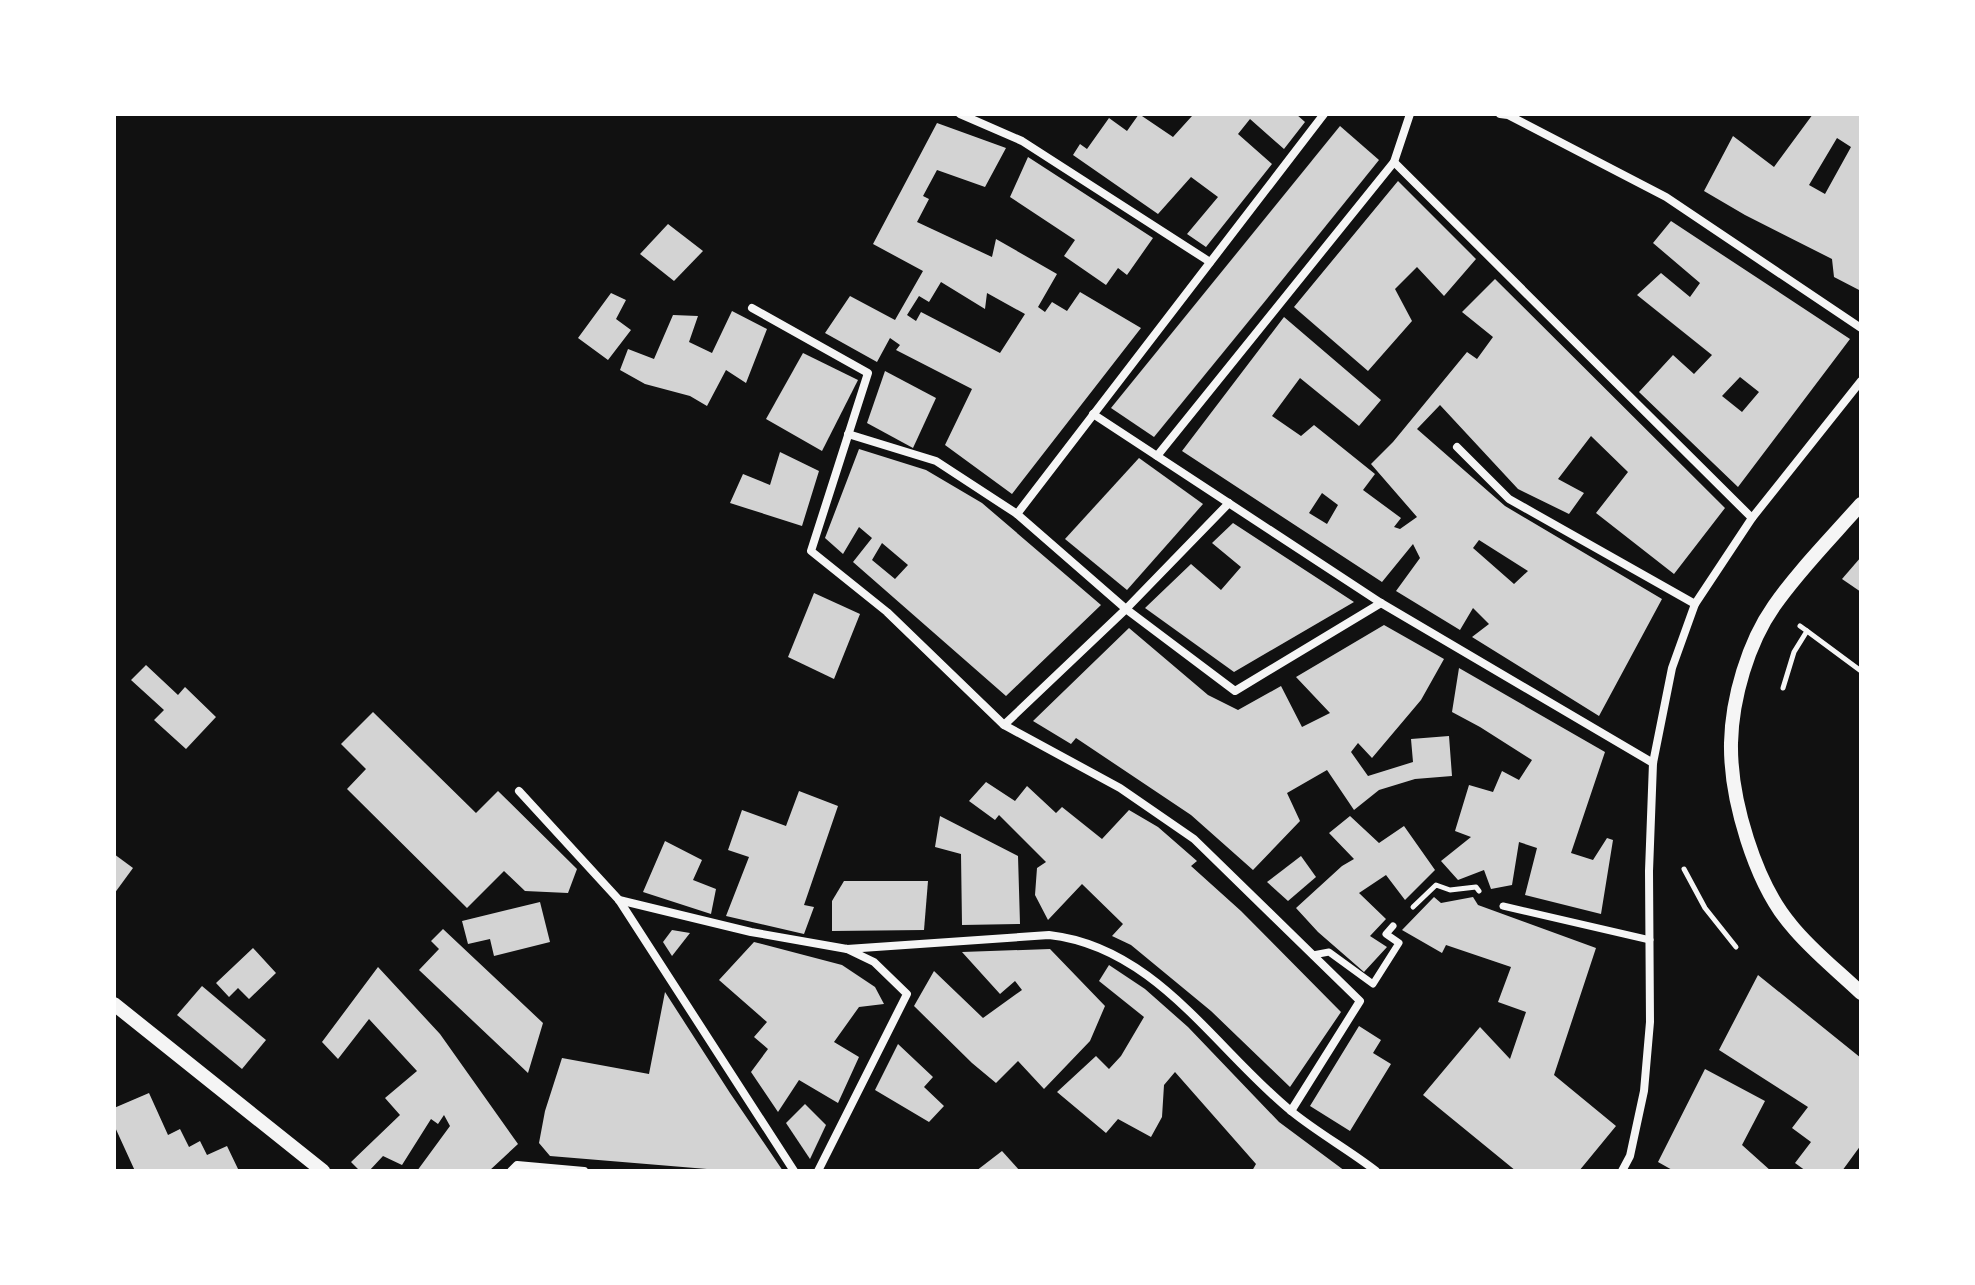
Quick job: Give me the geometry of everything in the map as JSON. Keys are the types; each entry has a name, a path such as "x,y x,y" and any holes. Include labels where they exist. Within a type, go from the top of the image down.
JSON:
{"street":[{"path":"960,114 1022,141 1210,262"},
{"path":"1017,514 1324,114"},
{"path":"1157,456 1394,162 1410,114"},
{"path":"1500,114 1508,115 1666,197 1858,326"},
{"path":"1394,162 1752,518"},
{"path":"752,308 868,373 811,551 887,612 1004,725 1120,788 1194,839 1360,1001 1291,1111"},
{"path":"1622,1171 1630,1156 1644,1091 1650,1022 1649,871 1653,763 1672,668 1695,604 1752,518 1861,381"},
{"path":"1093,414 1381,603 1653,763"},
{"path":"848,434 936,461 1017,514 1126,609 1235,691 1381,603"},
{"path":"1457,447 1509,499 1695,604"},
{"path":"1004,725 1126,609 1229,503"},
{"path":"1861,504 1773,606 1755,641 1737,694 1731,744 1737,798 1749,850 1791,925 1861,993"},
{"path":"519,791 619,900 794,1171"},
{"path":"619,900 751,932 847,949 1049,935 1075,938 1112,953 1148,976 1188,1010 1291,1111 1376,1171"},
{"path":"1503,906 1650,940"},
{"path":"1313,955 1329,952 1373,984 1399,943 1386,934 1393,926"},
{"path":"818,1171 907,994 874,962 847,949"},
{"path":"114,1004 323,1171"},
{"path":"511,1171 517,1165 584,1171"}],"path":[{"path":"1807,631 1861,671"},
{"path":"1684,869 1705,908 1736,947"},
{"path":"1393,926 1436,885 1450,890 1476,887 1486,899 1503,906"}],"building":[{"path":"1139,114 1173,137 1192,116 1189,114 1296,114 1305,122 1284,149 1250,119 1238,134 1272,164 1206,247 1187,234 1218,197 1191,177 1158,214 1073,155 1080,144 1087,149 1109,118 1127,131"},
{"path":"1813,114 1861,114 1861,291 1834,277 1832,259 1704,191 1733,136 1774,167","holes":["1837,138 1851,147 1825,194 1809,185"]},
{"path":"937,123 1006,148 985,187 937,170 923,196 929,199 917,222 992,257 996,239 1057,274 1038,307 1045,312 1052,302 1067,311 1080,292 1141,328 1012,494 945,445 972,389 896,350 900,345 890,338 877,362 825,333 850,296 895,320 923,271 873,244","holes":["941,282 985,309 987,293 1025,314 1000,353 921,312 916,321 907,315 919,296 929,302"]},
{"path":"1340,126 1379,160 1266,300 1154,437 1111,408"},
{"path":"1028,157 1153,238 1127,275 1118,268 1106,285 1064,256 1075,240 1010,197"},
{"path":"1398,181 1476,259 1444,296 1417,267 1395,289 1412,321 1368,371 1294,307"},
{"path":"1671,221 1850,339 1738,487 1639,392 1673,355 1694,374 1712,355 1637,295 1661,273 1690,297 1700,283 1653,243","holes":["1740,377 1759,392 1742,412 1722,396"]},
{"path":"668,224 703,251 674,281 640,254"},
{"path":"1495,279 1725,508 1674,574 1596,513 1628,472 1591,436 1558,479 1584,493 1569,514 1518,489 1440,405 1417,429 1505,506 1662,599 1599,716 1472,637 1489,624 1473,608 1460,630 1396,591 1420,558 1413,544 1382,582 1182,451 1284,317 1381,400 1359,426 1300,378 1272,416 1301,436 1314,425 1375,474 1363,490 1401,518 1394,527 1400,529 1417,517 1371,464 1467,352 1477,359 1493,337 1462,312","holes":["1322,493 1338,505 1327,524 1309,513","1479,540 1528,571 1514,584 1473,548"]},
{"path":"611,293 626,300 616,319 631,330 608,360 578,338"},
{"path":"732,311 767,329 746,383 726,370 707,406 690,396 645,384 620,370 628,349 654,359 673,315 698,316 689,342 712,353"},
{"path":"803,353 858,380 822,451 766,419"},
{"path":"885,371 936,398 913,448 867,423"},
{"path":"859,449 926,470 982,503 1101,605 1006,696 853,562 872,538 859,527 843,554 825,538","holes":["882,543 908,565 895,579 872,560"]},
{"path":"780,452 819,471 802,526 730,503 743,474 770,485"},
{"path":"1139,458 1203,504 1127,590 1065,539"},
{"path":"1233,523 1354,602 1234,672 1145,608 1191,564 1221,590 1241,567 1212,543"},
{"path":"1861,557 1861,592 1842,579"},
{"path":"814,593 860,614 834,679 788,657"},
{"path":"1384,625 1444,659 1421,700 1372,758 1358,743 1351,752 1368,776 1413,762 1411,739 1449,736 1452,776 1415,779 1379,790 1354,810 1327,770 1287,793 1300,821 1253,870 1191,815 1076,738 1071,744 1033,721 1129,628 1208,695 1238,710 1281,686 1302,727 1330,713 1296,677"},
{"path":"146,665 178,695 185,687 216,717 186,749 154,720 164,710 131,680"},
{"path":"1459,668 1605,752 1571,853 1593,860 1607,838 1613,840 1601,914 1525,895 1537,848 1519,842 1512,885 1491,889 1484,870 1458,880 1441,861 1471,837 1455,831 1469,785 1493,792 1502,771 1519,780 1532,760 1452,712"},
{"path":"373,712 476,813 498,791 577,869 568,893 525,891 504,871 467,908 347,789 366,769 341,744"},
{"path":"986,782 1015,801 1027,786 1056,813 1062,807 1102,839 1129,810 1158,827 1197,861 1191,866 1241,911 1341,1012 1290,1087 1211,1011 1131,945 1112,936 1123,924 1082,884 1048,920 1035,895 1037,868 1046,862 999,815 995,820 969,801"},
{"path":"799,791 838,806 804,905 814,907 804,934 726,916 749,857 728,850 742,810 786,826"},
{"path":"940,816 1018,856 1020,924 962,925 961,854 935,847"},
{"path":"1350,816 1379,843 1404,826 1435,870 1405,900 1386,875 1359,893 1386,919 1370,936 1387,947 1364,972 1296,908 1354,859 1329,833"},
{"path":"665,841 702,860 693,880 716,889 711,914 643,892"},
{"path":"114,854 133,868 114,894"},
{"path":"1301,856 1316,877 1288,901 1267,882"},
{"path":"844,881 928,881 924,930 832,931 832,901"},
{"path":"1434,897 1441,903 1473,897 1478,905 1596,948 1554,1075 1616,1126 1579,1171 1516,1171 1423,1095 1480,1027 1510,1059 1526,1012 1498,1002 1511,967 1446,945 1442,953 1402,930"},
{"path":"540,902 550,942 494,956 490,939 468,944 462,921"},
{"path":"443,929 543,1023 528,1073 419,970 439,949 431,941"},
{"path":"672,930 690,933 672,956 663,942"},
{"path":"754,942 842,965 875,987 884,1004 859,1007 834,1042 859,1057 838,1103 799,1080 778,1112 751,1072 768,1049 754,1037 767,1022 719,980"},
{"path":"253,948 276,973 249,999 238,988 229,997 216,983"},
{"path":"1050,949 1105,1006 1090,1041 1044,1089 1018,1061 996,1083 914,1006 934,971 983,1018 1022,990 1015,981 1000,994 962,952"},
{"path":"1109,965 1145,989 1188,1027 1279,1122 1345,1171 1252,1171 1256,1164 1175,1072 1164,1085 1162,1117 1151,1137 1118,1119 1106,1133 1057,1092 1096,1056 1109,1069 1121,1056 1144,1017 1099,981"},
{"path":"378,967 440,1034 518,1144 489,1171 417,1171 450,1126 444,1115 438,1124 431,1119 402,1165 383,1156 369,1171 360,1171 351,1162 400,1115 385,1098 417,1071 369,1019 338,1059 322,1042"},
{"path":"1758,975 1861,1058 1861,1145 1842,1171 1806,1171 1795,1163 1811,1142 1792,1128 1808,1107 1719,1050"},
{"path":"202,986 266,1040 242,1069 177,1015"},
{"path":"665,992 783,1171 731,1171 550,1156 539,1143 545,1111 562,1058 649,1074"},
{"path":"1359,1026 1381,1040 1373,1053 1391,1064 1350,1131 1310,1106"},
{"path":"898,1044 933,1077 924,1087 944,1106 929,1122 875,1090"},
{"path":"1705,1069 1765,1101 1742,1145 1771,1171 1674,1171 1658,1162"},
{"path":"149,1093 168,1135 180,1129 189,1147 200,1141 207,1155 227,1146 239,1171 135,1171 114,1125 114,1108"},
{"path":"805,1104 826,1125 810,1159 786,1123"},
{"path":"1002,1151 1020,1171 976,1171"}]}
